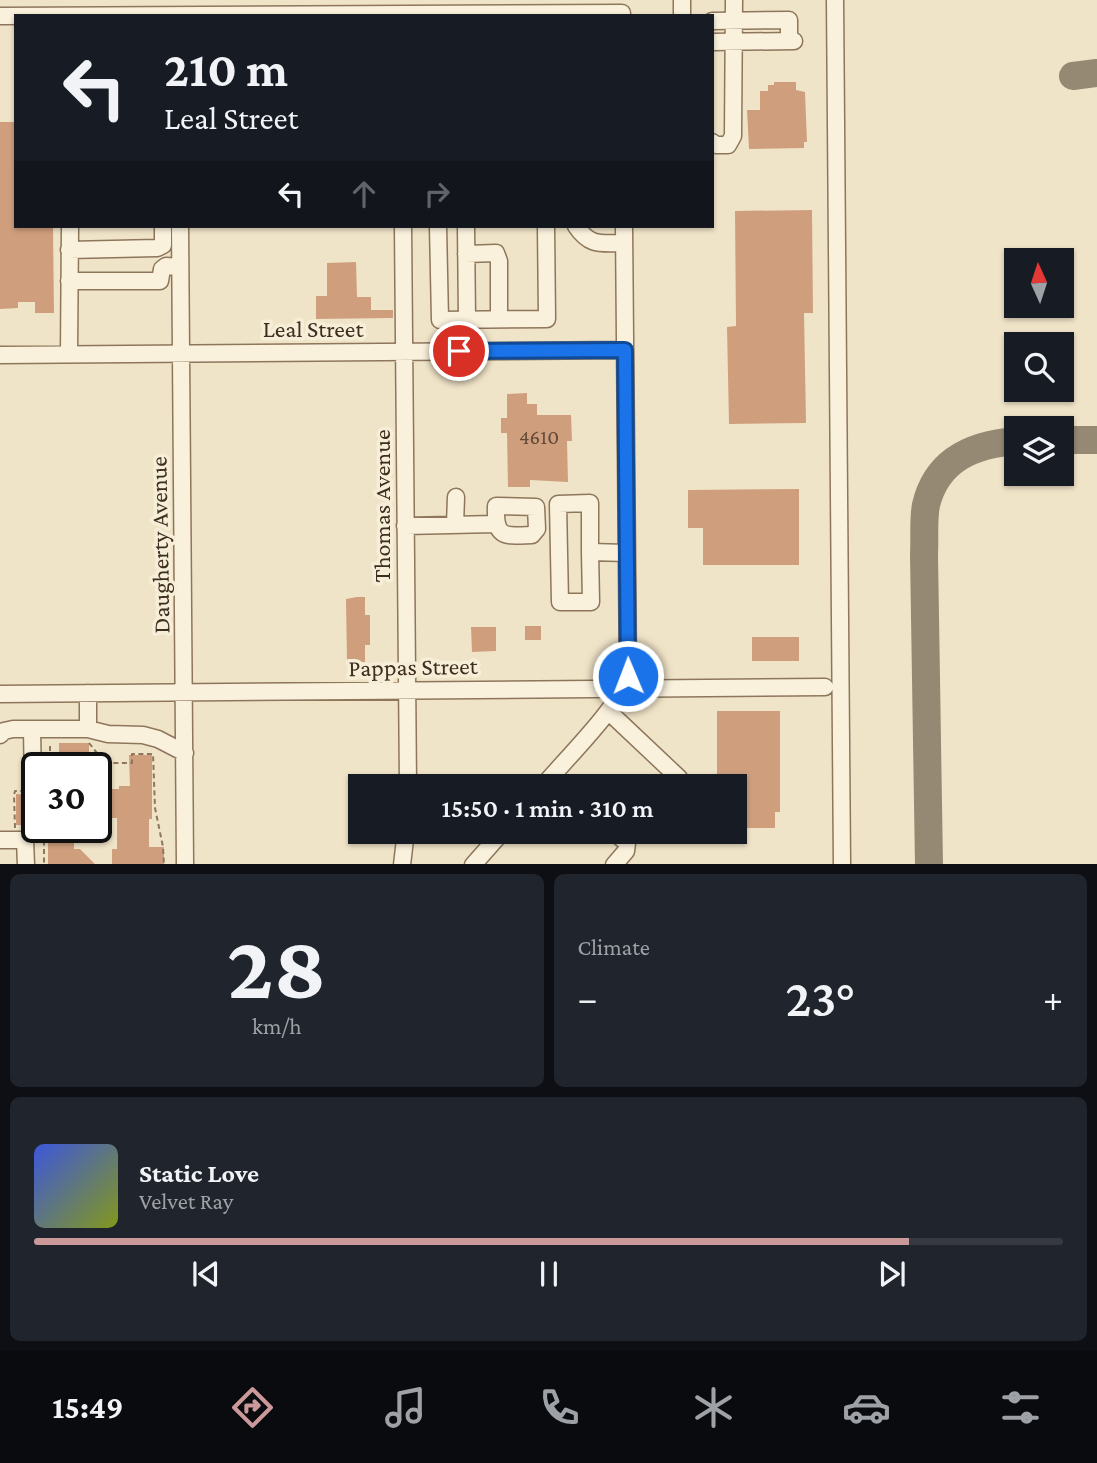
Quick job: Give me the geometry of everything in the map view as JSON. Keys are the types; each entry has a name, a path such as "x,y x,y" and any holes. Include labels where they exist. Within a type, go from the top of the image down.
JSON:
{"street":[{"path":"714,144 728,145 733,136 734,0"},
{"path":"835,0 842,864"},
{"path":"200,14 401,10 448,14"},
{"path":"573,14 622,10"},
{"path":"714,21 789,20 792,41 714,42"},
{"path":"69,354 70,228"},
{"path":"69,250 157,248 163,245 163,228"},
{"name":"Daugherty Avenue","path":"180,228 185,864"},
{"name":"Thomas Avenue","path":"403,228 408,774"},
{"path":"438,228 440,320 547,319 546,228"},
{"path":"466,228 467,320"},
{"path":"577,228 584,237 593,242 624,243"},
{"path":"559,774 625,688 628,676 624,228"},
{"path":"466,254 496,253 499,261 499,319"},
{"path":"69,281 160,281 162,269 166,266 180,267"},
{"name":"Leal Street","path":"0,355 625,350"},
{"path":"455,525 456,497"},
{"path":"590,503 590,552 591,602 560,602 558,504 590,503"},
{"path":"405,526 495,524"},
{"path":"590,552 627,553"},
{"name":"Pappas Street","path":"0,694 825,687"},
{"path":"88,693 88,736"},
{"path":"608,711 670,774"},
{"path":"0,735 13,729 88,736 143,734 158,738 185,753"},
{"path":"32,752 33,729"},
{"path":"0,840 25,840 26,864"},
{"path":"402,864 404,844"},
{"path":"473,864 491,844"},
{"path":"614,864 629,844"}],"path":[{"path":"88,736 105,763 132,763 132,754 153,754 155,808 164,864"},
{"path":"50,752 52,742"},
{"path":"17,829 15,793 21,791"},
{"path":"43,843 44,864"}],"building":[{"path":"774,82 796,82 796,90 805,92 807,142 804,142 804,148 749,149 747,110 760,110 760,91 768,91 768,85 774,85"},
{"path":"0,122 14,122 14,228 53,228 54,313 35,313 35,302 18,302 18,308 0,309"},
{"path":"812,210 813,313 804,313 806,423 729,424 727,327 736,326 735,211"},
{"path":"356,262 357,297 371,297 371,310 393,310 393,318 316,319 316,296 327,296 327,263"},
{"path":"527,393 527,404 537,404 537,415 571,415 572,441 567,441 568,482 530,480 530,487 508,487 507,433 501,433 501,418 507,418 507,394"},
{"path":"799,489 799,565 703,565 703,528 688,528 688,490"},
{"path":"365,597 365,615 370,615 370,645 365,645 365,662 347,662 346,599"},
{"path":"525,626 541,626 541,640 525,640"},
{"path":"471,627 496,627 496,651 472,652"},
{"path":"752,637 799,637 799,661 752,661"},
{"path":"717,711 780,711 780,812 775,812 775,828 747,828 747,774 717,774"},
{"path":"59,743 89,743 89,752 59,752"},
{"path":"129,755 152,755 149,847 164,847 164,864 112,864 112,849 117,849 117,818 112,818 112,789 119,789 119,786 130,786"},
{"path":"16,794 21,794 21,825 16,825"},
{"path":"48,843 74,843 74,849 80,849 95,864 48,864"}],"taxiway":[{"path":"1073,76 1097,73"},
{"path":"1074,440 1097,440"},
{"path":"929,864 924,554 926,505 931,489 948,465 972,450 1004,443"}],"route":[{"path":"459,351 625,350 628,676"}]}
